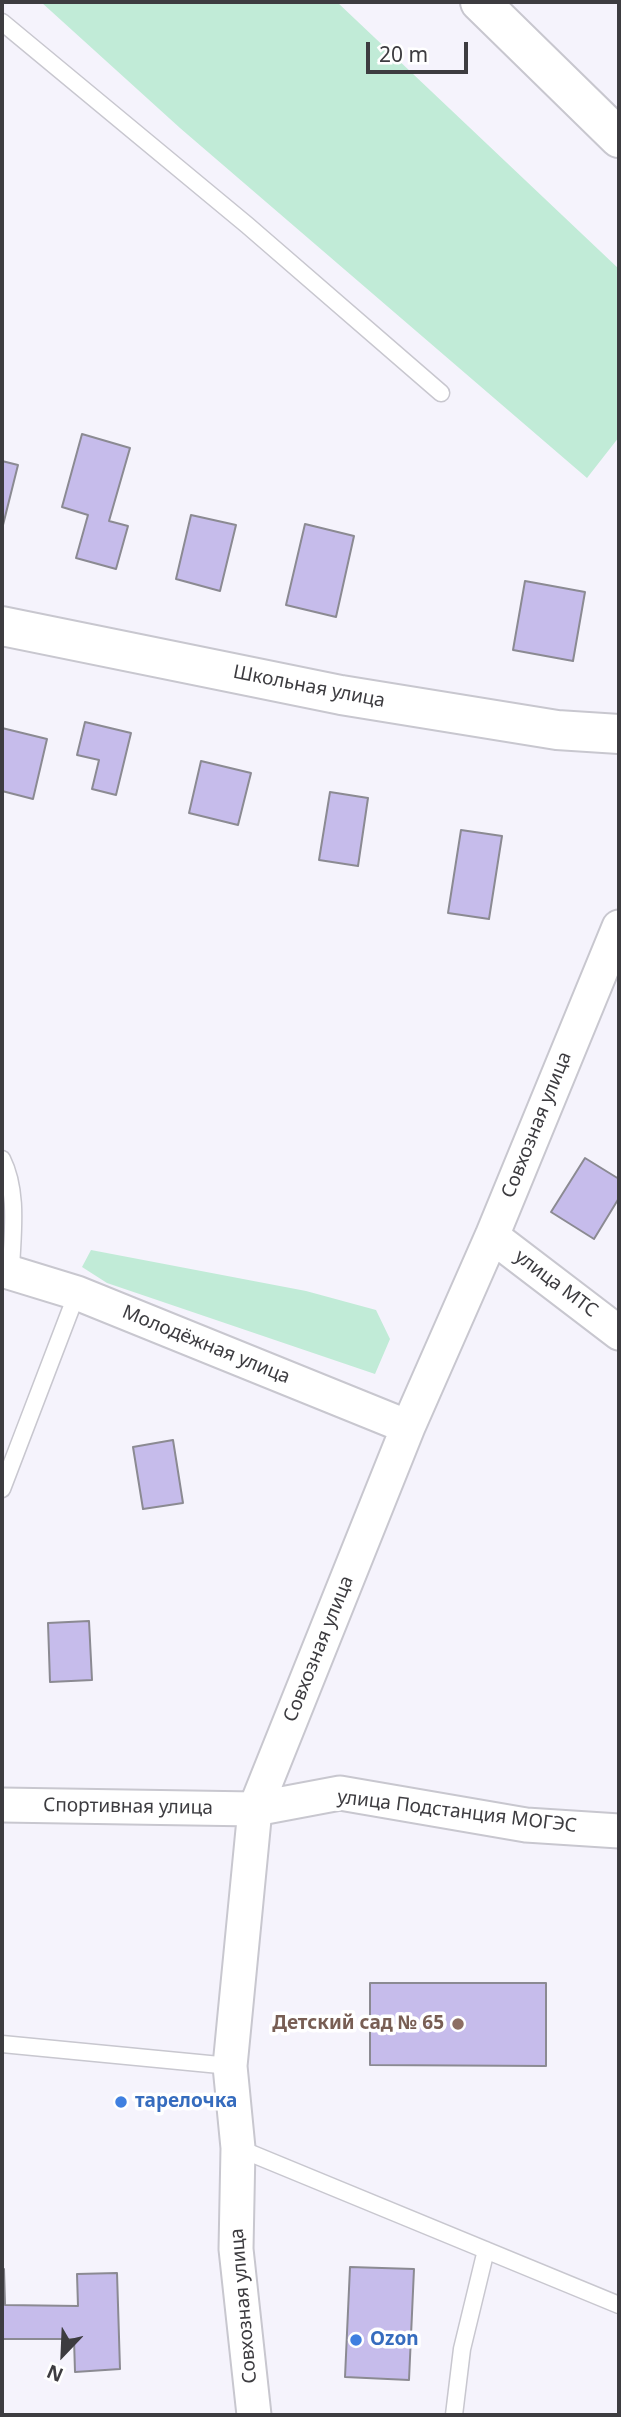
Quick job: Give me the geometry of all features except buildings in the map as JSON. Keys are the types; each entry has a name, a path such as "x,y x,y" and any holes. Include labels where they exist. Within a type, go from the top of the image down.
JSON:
{"street":[{"path":"480,2 619,138"},
{"name":"Школьная улица","path":"2,626 341,695 557,730 619,734"},
{"name":"Совхозная улица","path":"254,2415 236,2249 238,2148 230,2066 255,1809 408,1427 492,1236 619,927"},
{"name":"улица МТС","path":"492,1236 619,1333"},
{"name":"Молодёжная улица","path":"6,1271 77,1293 408,1427"},
{"name":"улица Подстанция МОГЭС","path":"255,1809 340,1793 526,1825 619,1831"},
{"name":"Спортивная улица","path":"2,1805 255,1809"}],"lane":[{"path":"2,22 247,225 441,393"},
{"path":"2,1159 6,1167 14,1212 6,1271"},
{"path":"2,1489 77,1293"},
{"path":"2,2044 230,2066"},
{"path":"238,2148 619,2305"},
{"path":"454,2415 463,2349 486,2250"}],"green space":[{"path":"41,2 337,2 619,269 619,437 587,478 180,128"},
{"path":"91,1250 306,1291 376,1310 390,1339 375,1374 107,1283 82,1267"}],"place":[{"name":"Детский сад № 65","path":"458,2024"},
{"name":"тарелочка","path":"121,2102"},
{"name":"Ozon","path":"356,2340"}]}
